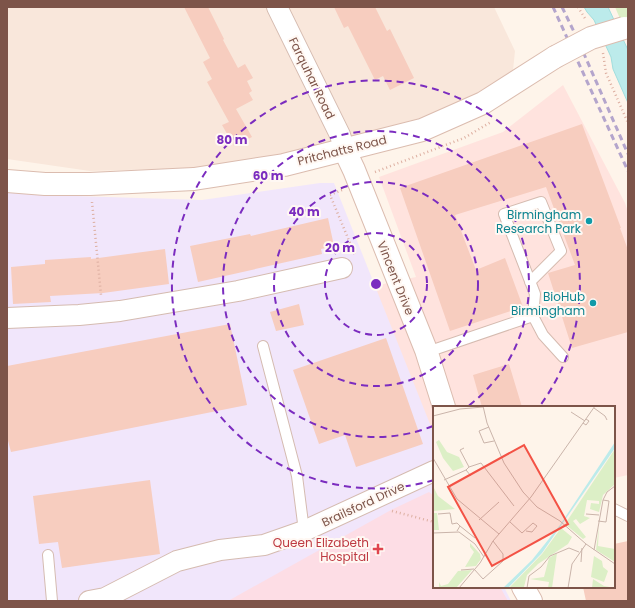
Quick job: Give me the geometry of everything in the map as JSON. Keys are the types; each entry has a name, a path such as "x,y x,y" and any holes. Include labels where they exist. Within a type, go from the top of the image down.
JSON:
{"street":[{"name":"Farquhar Road","path":"278,7 340,135 345,151"},
{"name":"Pritchatts Road","path":"7,181 44,184 90,184 194,179 284,165 345,151 422,130 483,103 555,57 591,38 626,27"},
{"name":"Vincent Drive","path":"345,151 426,350 444,406"},
{"path":"7,318 120,311 238,291 349,263"},
{"name":"Brailsford Drive","path":"89,601 105,598 178,561 220,550 264,545 304,531 433,471"}],"lane":[{"path":"530,282 561,251 541,202 504,214 530,282 535,294 533,316 543,335 563,357"},
{"path":"426,350 436,349 533,316"},
{"path":"263,346 297,476 304,531"},
{"path":"615,510 628,516"},
{"path":"48,555 52,601"}],"path":[{"path":"578,7 590,25"},
{"path":"602,49 606,73 628,123"},
{"path":"90,184 102,313"},
{"path":"330,195 349,263"},
{"path":"377,498 391,510 433,522"}],"shaded area":[{"path":"7,7 494,7 515,51 512,80 407,126 333,146 199,168 90,171 7,159"},
{"path":"563,85 625,203 628,212 628,475 615,478 615,406 433,406 433,463 356,290 416,277 379,177 503,132"},
{"path":"320,183 334,183 433,431 433,588 504,588 511,601 7,601 7,191 44,195 202,200"},
{"name":"Queen Elizabeth Hospital","path":"429,492 433,495 433,588 501,588 508,601 228,601 391,510"}],"green space":[{"path":"615,7 628,7 628,16 621,21"}],"water":[{"path":"584,7 608,7 628,50 628,103 613,69 611,57 594,20"}],"building":[{"path":"184,7 208,7 238,68 245,64 253,78 247,81 252,91 249,93 253,100 236,109 252,137 234,146 222,125 229,122 207,82 212,79 203,62 210,58"},
{"path":"334,7 375,7 387,31 390,29 414,78 390,90 383,76 375,80 348,26 344,28"},
{"name":"Birmingham Research Park","path":"582,124 628,250 628,332 572,348 548,273 575,265 546,187 455,215 476,270 505,258 523,307 450,331 400,188"},
{"path":"328,218 334,246 321,249 322,254 198,282 190,246 250,234 251,236"},
{"path":"165,249 169,284 103,293 50,296 51,302 13,304 11,267 45,264 45,260 91,257 91,259"},
{"path":"299,304 304,325 276,331 270,312"},
{"path":"230,324 247,405 11,452 7,437 7,366"},
{"path":"386,338 423,444 356,467 345,435 319,444 293,370"},
{"path":"509,364 522,406 482,406 473,375"},
{"path":"150,480 160,554 62,568 58,542 39,544 33,496"},
{"path":"628,541 628,601 586,601 583,588 615,588 615,544"}],"railway":[{"path":"553,7 628,171"},
{"path":"562,7 628,154"}],"place":[{"name":"Birmingham Research Park","path":"589,221"},
{"name":"BioHub Birmingham","path":"593,303"},
{"name":"Queen Elizabeth Hospital","path":"378,549"}]}
